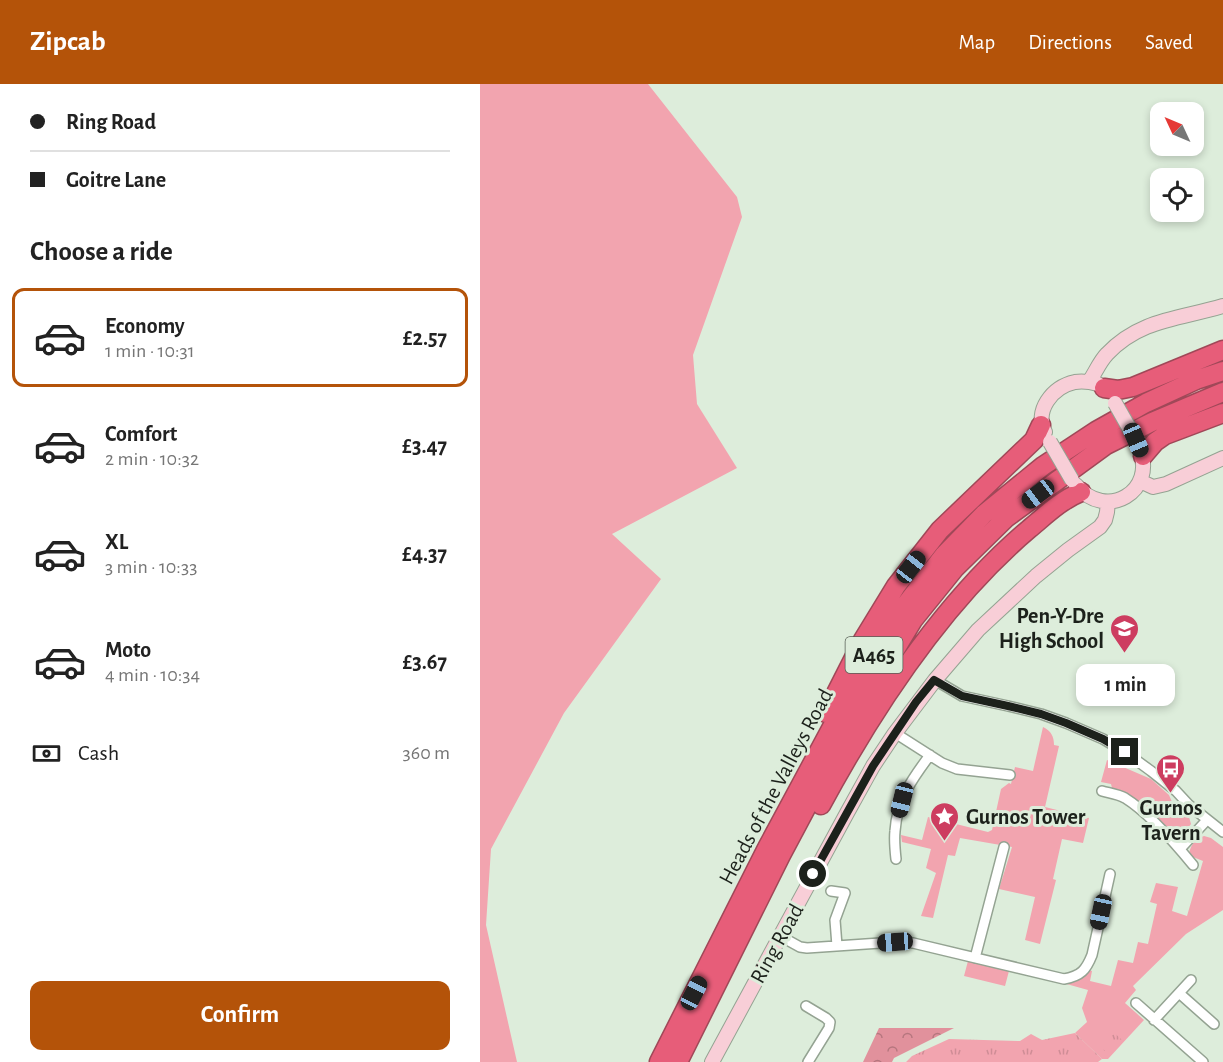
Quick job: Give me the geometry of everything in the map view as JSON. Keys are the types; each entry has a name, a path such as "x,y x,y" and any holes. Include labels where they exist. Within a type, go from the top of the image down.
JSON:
{"highway":[{"path":"1103,391 1133,387 1223,350"},
{"name":"Heads of the Valleys Road","path":"678,1062 846,701 906,604 944,555 984,514 1043,466 1146,403 1196,380 1223,371"},
{"name":"Heads of the Valleys Road","path":"659,1062 774,852 886,663 913,620 955,568 1006,518 1106,445 1152,422 1223,392"},
{"path":"1139,448 1223,412"},
{"path":"774,852 774,817 862,640 896,586 940,530 1034,440 1041,425"},
{"path":"774,852 810,824 880,706 926,641 970,586 1003,551 1071,496 1076,486"}],"street":[{"path":"1103,391 1076,382 1062,387 1051,395 1042,412 1041,425 1076,486 1086,496 1108,502 1117,501 1134,490 1143,470 1139,448 1103,391 1105,355 1128,336 1163,320 1223,306"},
{"path":"1140,481 1153,487 1166,484 1223,458"},
{"name":"Ring Road","path":"712,1062 873,766 895,732 934,680 978,630 1036,576 1100,527 1105,520 1108,502"},
{"path":"934,680 962,696 1041,714 1103,739 1152,771 1223,832"},
{"path":"895,732 942,763 957,769 1010,775"},
{"path":"896,859 895,831 902,800 909,784 930,755"},
{"path":"1102,791 1122,796 1136,806 1193,865"},
{"path":"1180,849 1207,820"},
{"path":"975,958 1004,847"},
{"path":"780,936 800,947 807,948 895,942 914,943 1064,979 1074,977 1088,966 1110,874"},
{"path":"831,891 845,893 835,920 837,946"},
{"path":"1154,1020 1191,981"},
{"path":"1179,993 1214,1024"},
{"path":"1136,1004 1203,1062"},
{"path":"806,1006 830,1023 808,1062"}],"green space":[{"path":"480,84 648,84 737,197 742,217 693,355 697,404 737,468 612,534 661,579 564,713 491,849 486,925 517,1062 480,1062"},
{"path":"1043,727 1051,734 1054,745 1059,746 1045,807 1089,818 1083,843 1062,839 1053,879 1056,880 1040,944 1025,940 1035,897 999,889 1012,847 960,838 955,856 948,855 933,918 921,916 936,873 926,868 931,849 902,842 901,835 922,840 928,817 988,832 992,830 1001,789 1011,784 1015,767 1033,771"},
{"path":"1107,760 1151,779 1169,795 1172,802 1189,817 1191,824 1185,832 1178,834 1169,831 1133,797 1112,788 1111,784 1101,782"},
{"path":"1204,836 1223,847 1223,910 1186,934 1133,986 1136,990 1125,1003 1144,1020 1108,1059 1102,1059 1075,1033 1087,1022 1082,1008 1088,990 1063,983 1089,970 1092,971 1090,981 1111,986 1118,960 1133,963 1138,942 1148,944 1157,904 1150,902 1156,883 1178,887 1172,911 1187,916 1203,861 1189,853 1194,842"},
{"path":"968,961 1009,971 1005,986 964,976"},
{"path":"1107,1026 1122,1040 1108,1054 1094,1041"},
{"path":"879,1028 954,1028 894,1058 892,1062 863,1062"},
{"path":"1075,1033 1102,1059 1098,1062 906,1062 912,1056 949,1039 1020,1041 1031,1034 1042,1040"}],"place":[{"name":"Pen-Y-Dre High School","path":"1125,654"},
{"name":"Gurnos Tavern","path":"1171,794"},
{"name":"Gurnos Tower","path":"945,842"}],"route":[{"path":"813,874 873,766 916,702 934,680 962,696 1041,714 1066,723 1103,739 1125,752"}]}
